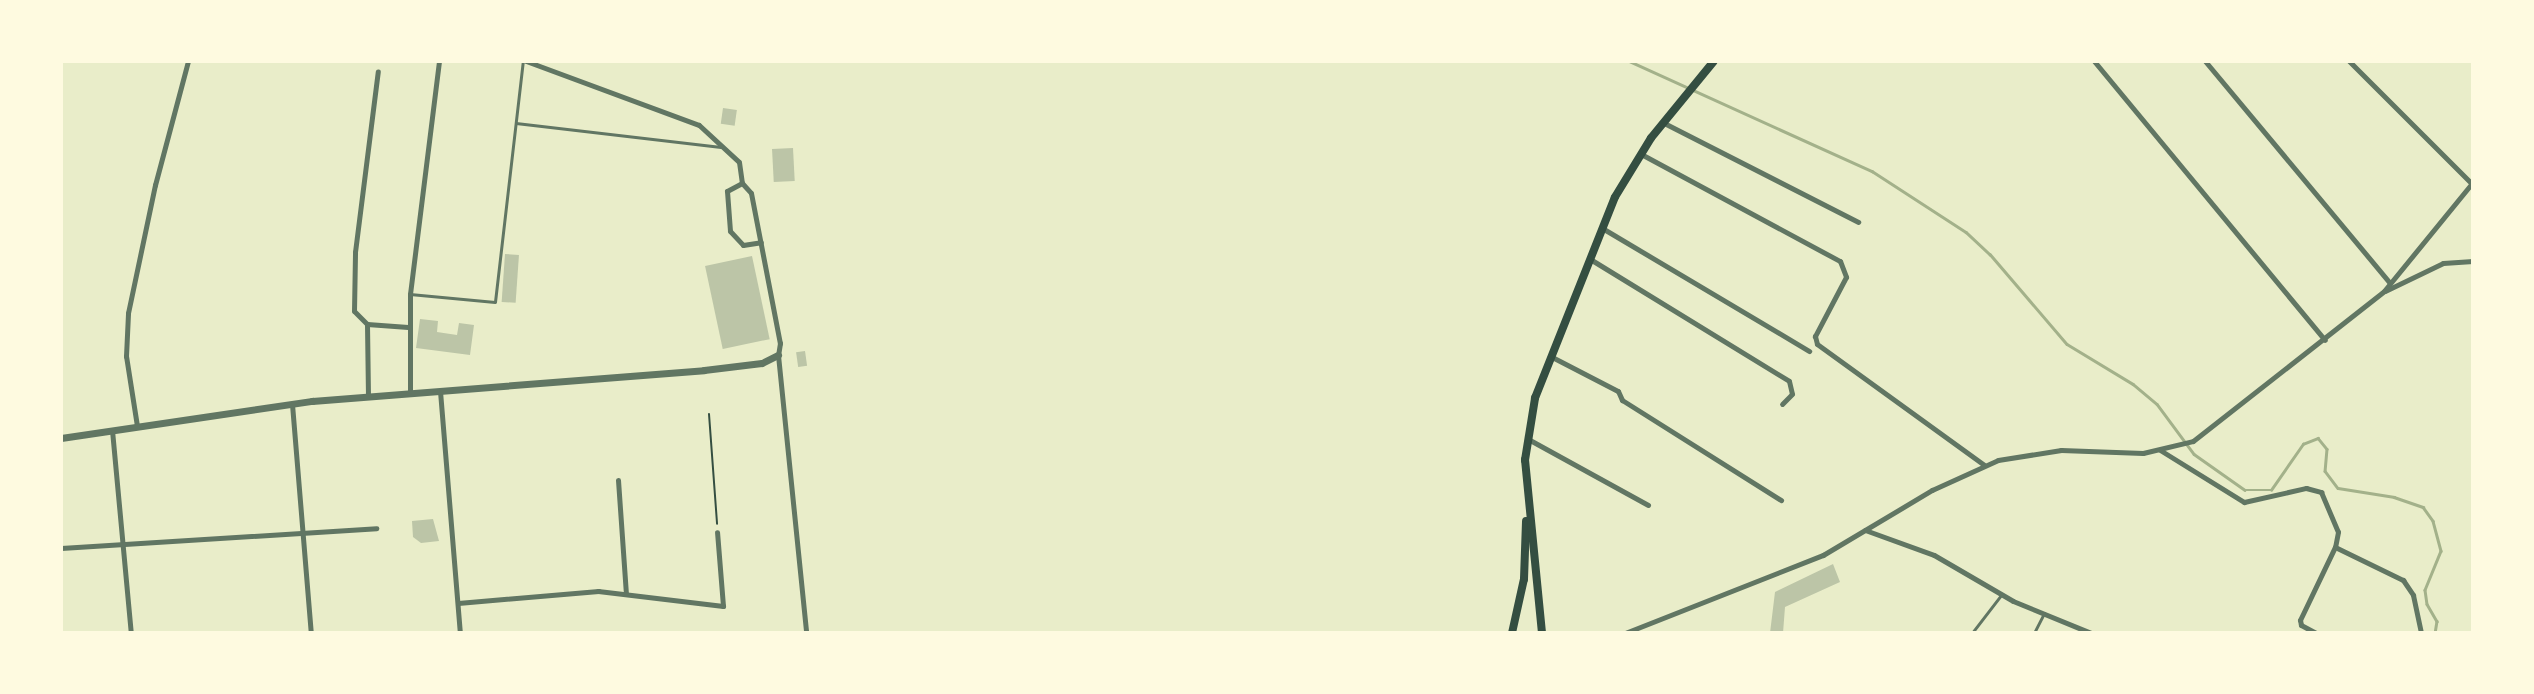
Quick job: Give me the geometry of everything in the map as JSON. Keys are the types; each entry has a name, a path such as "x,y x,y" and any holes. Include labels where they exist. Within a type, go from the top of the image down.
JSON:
{"main road":[{"path":"1512,633 1525,571 1526,438 1535,398 1602,228 1640,154 1714,61"},
{"path":"1527,490 1542,633"}],"street":[{"path":"137,426 127,356 128,313 155,185 188,61"},
{"path":"411,393 408,327 410,294 439,61"},
{"path":"524,61 699,125 738,162 742,183 751,193 780,343 778,355 806,633"},
{"path":"2094,61 2325,340"},
{"path":"2205,61 2390,283"},
{"path":"1625,633 1787,571 1865,530 1932,490 1984,465 2045,451 2160,450 2193,441 2325,340 2384,291 2472,183 2349,61"},
{"path":"378,71 355,252 354,311 358,321 367,324 408,327"},
{"path":"1664,123 1858,222"},
{"path":"1640,154 1840,261 1846,277 1815,335 1817,344 1984,465"},
{"path":"742,183 727,191 730,231 743,245 761,242"},
{"path":"1602,228 1809,351"},
{"path":"1591,260 1789,381 1792,394 1782,404"},
{"path":"2384,291 2443,263 2473,261"},
{"path":"367,324 368,396"},
{"path":"61,438 292,404 704,370 757,364 778,355"},
{"path":"1552,357 1618,391 1622,400 1781,500"},
{"path":"440,391 460,633"},
{"path":"292,404 306,533 311,633"},
{"path":"111,430 131,633"},
{"path":"1526,438 1648,505"},
{"path":"2160,450 2244,502 2318,489 2334,516 2339,536 2300,620 2301,625 2316,633"},
{"path":"618,480 626,593"},
{"path":"61,548 376,528"},
{"path":"1865,530 1934,555 2001,594 2091,633"},
{"path":"458,603 550,592 626,593 723,606 717,532"},
{"path":"2335,547 2403,580 2413,595 2421,633"}],"lane":[{"path":"410,294 495,302 524,61"},
{"path":"516,123 724,148"},
{"path":"1972,633 2001,594"},
{"path":"2034,633 2044,613"}],"path":[{"path":"709,414 717,532"}],"building":[{"path":"723,108 737,110 735,126 721,124"},
{"path":"793,148 795,181 774,182 772,149"},
{"path":"505,254 519,255 516,303 502,302"},
{"path":"752,256 770,339 723,349 705,266"},
{"path":"420,319 438,321 437,332 457,335 459,323 474,325 470,355 416,348"},
{"path":"805,351 807,366 798,367 796,352"},
{"path":"433,519 439,541 421,543 413,537 412,521"},
{"path":"1833,564 1840,582 1785,607 1783,633 1770,633 1775,592"}],"waterway":[{"path":"1629,61 1872,171 1966,232 1990,254 2067,344 2133,384 2157,404 2194,454 2245,490 2271,490 2303,444 2318,438 2327,449 2325,471 2338,488 2394,497 2423,507 2433,521 2441,551 2425,590 2427,604 2437,621 2435,633"}]}
